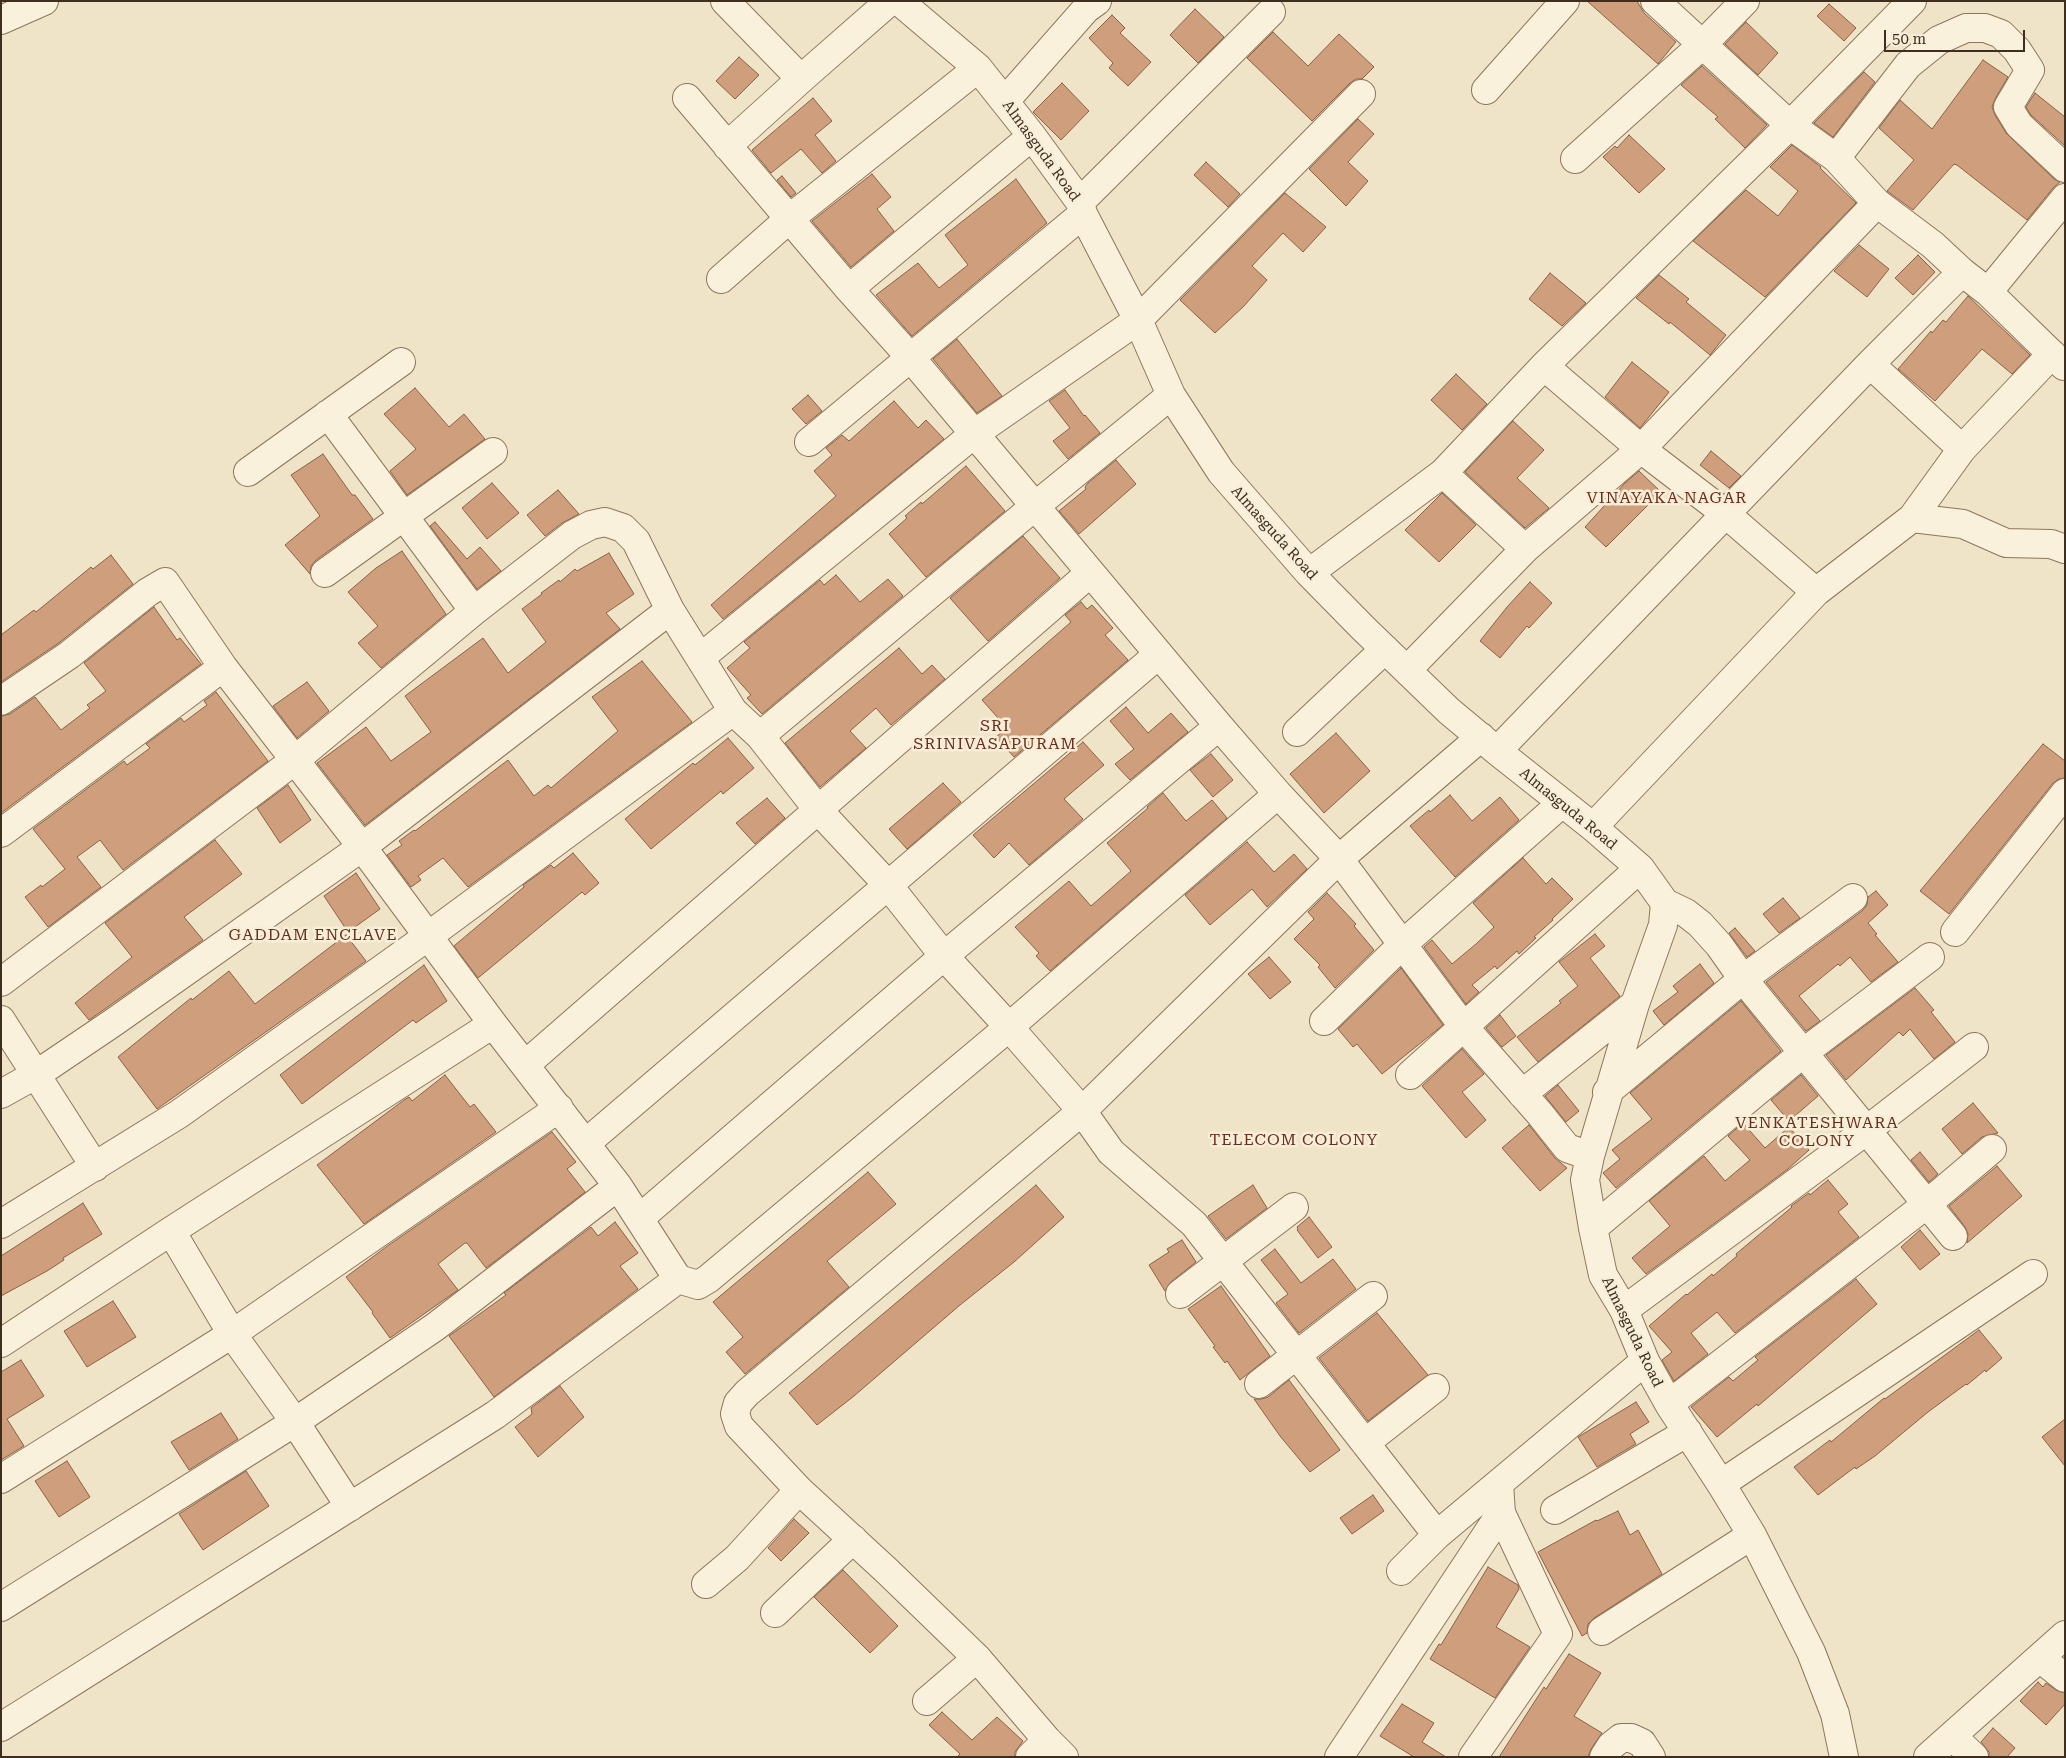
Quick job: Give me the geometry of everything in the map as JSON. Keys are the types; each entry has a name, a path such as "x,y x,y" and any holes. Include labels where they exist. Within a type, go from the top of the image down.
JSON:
{"street":[{"path":"1,20 44,1"},
{"path":"724,1 801,78"},
{"path":"727,146 801,78 890,1"},
{"name":"Almasguda Road","path":"899,1 978,68 1032,136 1081,208 1138,320 1171,394 1220,472 1309,574 1385,649 1449,710 1593,827 1640,868 1665,903 1664,925 1635,1004 1590,1156 1585,1180 1592,1228 1603,1275 1624,1310 1645,1361 1669,1404 1722,1484 1752,1535 1811,1652 1835,1714 1844,1757"},
{"path":"1005,101 1086,10 1097,1"},
{"path":"1486,90 1565,1"},
{"path":"1593,827 1816,592 1912,518 1962,449 2058,360 1988,292 1877,203 1836,158 1790,125 1655,1"},
{"path":"1575,159 1702,45 1745,1"},
{"path":"1309,574 1443,473 1544,366 1790,125 1912,1"},
{"path":"808,442 911,358 1081,208 1271,12"},
{"path":"1836,158 1908,65 1939,40 1966,28 1985,28 2002,34 2017,50 2030,70 2008,107 2019,125 2065,168"},
{"path":"721,279 789,219 978,68"},
{"path":"700,658 974,434 1138,320 1361,94"},
{"path":"687,98 849,289 911,358 1219,726 1278,794 1339,859 1463,1026 1540,1114 1567,1148 1590,1156"},
{"path":"849,289 1032,136"},
{"path":"1988,292 2065,198"},
{"path":"1408,669 1525,549 1641,449 1877,203"},
{"path":"1047,1751 977,1658 799,1490 739,1426 734,1414 738,1404 747,1393 1082,1111 1339,859 1489,744 1726,514 1870,364 1962,272"},
{"path":"248,472 401,362"},
{"path":"1870,364 1962,449"},
{"path":"1544,366 1641,449 1726,514 1816,592"},
{"path":"760,736 1171,394"},
{"path":"328,414 474,611"},
{"path":"325,573 494,452"},
{"path":"1443,473 1525,549"},
{"path":"1912,518 1963,524 2006,542 2051,544 2065,549"},
{"path":"1,982 295,760 474,611 572,535 591,525 605,522 623,528 636,542 670,610 733,711 760,736 819,811 888,885 944,956 1082,1111 1111,1152 1194,1224 1437,1535"},
{"path":"525,1065 819,811 1090,573"},
{"path":"1,701 69,655 148,592 165,582 223,667 362,847 493,1024 618,1186 678,1279 698,1285 708,1280 1009,1027 1278,794"},
{"path":"1,1094 37,1074 362,847 670,610"},
{"path":"1297,732 1385,649"},
{"path":"586,1143 1159,654"},
{"path":"1,834 223,667"},
{"path":"1,1224 179,1114 428,937 733,711"},
{"path":"640,1218 944,956 1219,726"},
{"path":"1955,932 2065,793"},
{"path":"1324,1021 1403,944 1562,803"},
{"path":"1410,1075 1640,868"},
{"path":"1608,1092 1743,979 1853,898"},
{"path":"1665,903 1686,913 1700,924 1719,945 1743,979 1953,1236"},
{"path":"1592,1228 1803,1053 1930,956"},
{"path":"1522,1094 1635,1004"},
{"path":"1,1020 95,1167"},
{"path":"1,1343 493,1024"},
{"path":"1624,1310 1867,1130 1974,1047"},
{"path":"1,1480 232,1334 558,1108"},
{"path":"1669,1404 1927,1204 1992,1149"},
{"path":"1,1607 295,1422 435,1326 618,1186"},
{"path":"1180,1294 1294,1207"},
{"path":"171,1231 232,1334 295,1422 350,1507"},
{"path":"1722,1484 2033,1274"},
{"path":"1,1727 495,1415 678,1279"},
{"path":"1259,1384 1373,1296"},
{"path":"1401,1571 1437,1535 1645,1361"},
{"path":"1365,1443 1435,1388"},
{"path":"1555,1510 1688,1432"},
{"path":"1474,1757 1558,1634 1500,1513 1499,1484"},
{"path":"706,1584 737,1558 799,1490"},
{"path":"1340,1757 1500,1513"},
{"path":"1602,1631 1752,1535"},
{"path":"775,1613 853,1539"},
{"path":"1928,1757 2065,1635"},
{"path":"927,1702 977,1658"},
{"path":"2040,1658 2065,1678"},
{"path":"1952,1736 1974,1757"},
{"path":"1604,1757 1611,1746 1621,1738 1631,1738 1642,1743 1651,1757"}],"building":[{"path":"1587,1 1637,1 1644,13 1676,42 1658,64"},
{"path":"1829,4 1856,28 1844,41 1817,16"},
{"path":"1195,9 1224,37 1198,63 1170,35"},
{"path":"1112,15 1125,28 1120,33 1151,62 1128,86 1109,68 1113,63 1089,38"},
{"path":"1746,22 1778,53 1758,75 1725,44"},
{"path":"1273,32 1308,66 1339,34 1374,67 1362,79 1356,79 1350,83 1312,121 1247,58"},
{"path":"739,57 759,75 735,99 716,81"},
{"path":"1983,60 2008,77 1992,107 2006,133 2054,179 2060,182 2027,220 1954,164 1913,210 1887,191 1914,160 1879,128 1900,100 1932,129"},
{"path":"1702,66 1767,125 1745,148 1715,119 1718,117 1681,85"},
{"path":"1864,72 1875,82 1833,137 1814,123"},
{"path":"1062,83 1089,111 1061,140 1033,112"},
{"path":"2035,93 2065,117 2065,146 2031,115 2026,107"},
{"path":"813,98 832,121 815,135 836,161 822,173 801,149 771,173 752,150"},
{"path":"1358,119 1374,134 1348,162 1368,181 1346,206 1309,169"},
{"path":"1629,135 1665,169 1639,193 1603,157 1615,146 1617,148"},
{"path":"1792,145 1821,167 1856,203 1765,297 1693,241 1746,190 1778,216 1798,191 1770,167"},
{"path":"1206,162 1240,194 1228,207 1194,175"},
{"path":"872,174 891,197 877,209 894,231 851,267 812,221"},
{"path":"782,176 796,193 791,197 777,180"},
{"path":"1016,179 1047,223 912,336 876,295 918,263 939,288 968,265 945,235"},
{"path":"1285,193 1326,227 1303,252 1283,233 1252,266 1267,280 1244,306 1215,333 1180,300"},
{"path":"1859,245 1889,269 1867,297 1834,271"},
{"path":"1918,255 1935,272 1913,295 1895,278"},
{"path":"1550,273 1586,303 1562,326 1529,299"},
{"path":"1659,275 1689,299 1686,302 1726,335 1710,355 1670,322 1669,324 1636,298"},
{"path":"1968,296 2030,355 2012,374 1982,349 1935,401 1898,369 1931,331 1932,333 1943,320 1946,322"},
{"path":"957,339 1002,396 977,413 933,359"},
{"path":"1632,362 1669,392 1640,428 1605,397"},
{"path":"1456,374 1487,404 1462,430 1431,400"},
{"path":"415,388 449,427 464,414 485,439 407,495 390,471 416,449 384,414"},
{"path":"1065,390 1084,416 1100,433 1068,459 1053,441 1070,428 1049,401"},
{"path":"808,395 822,411 806,424 792,409"},
{"path":"894,401 918,428 926,420 944,439 723,619 711,605 836,496 814,471 832,455 826,448 842,435 849,441"},
{"path":"1513,421 1544,450 1517,478 1549,508 1525,528 1465,472"},
{"path":"1711,451 1741,476 1729,488 1700,465"},
{"path":"323,454 352,495 355,495 373,519 316,560 311,566 310,574 285,545 320,516 291,475"},
{"path":"1116,460 1136,484 1079,534 1059,511 1086,489 1085,487 1088,483"},
{"path":"966,466 1005,511 926,577 889,534 907,518 905,516"},
{"path":"1639,471 1661,492 1606,547 1585,527 1625,483"},
{"path":"492,483 519,513 487,539 462,508"},
{"path":"558,490 579,514 562,523 545,536 527,515"},
{"path":"1442,493 1476,525 1439,562 1405,530"},
{"path":"435,522 467,559 480,547 501,571 477,589 430,526"},
{"path":"1023,536 1060,578 988,641 950,598"},
{"path":"402,551 446,614 381,668 358,643 378,626 348,592 376,568"},
{"path":"609,553 634,594 606,613 620,629 365,825 317,763 366,727 391,761 431,732 405,696 483,638 508,673 546,642 522,609 575,569 577,571"},
{"path":"111,555 133,584 60,642 1,682 1,635 34,610 36,612 91,567 93,569"},
{"path":"836,575 860,602 888,579 903,596 762,714 747,698 751,695 727,668 750,648 744,642 820,580 824,585"},
{"path":"1530,582 1552,603 1529,628 1527,626 1500,658 1480,641"},
{"path":"1081,602 1087,609 1092,605 1113,628 1105,635 1128,660 1014,757 996,737 1007,728 982,700 1071,622 1065,615"},
{"path":"154,607 177,640 180,638 201,664 1,813 1,716 10,714 35,697 61,730 90,708 87,705 106,691 84,663"},
{"path":"899,648 922,674 932,665 945,679 891,725 876,708 850,731 866,748 820,787 785,743"},
{"path":"642,661 692,722 468,887 443,858 418,876 421,880 411,887 387,855 402,845 399,841 415,831 508,760 534,796 548,785 551,788 618,731 592,697"},
{"path":"307,682 329,711 297,738 273,706"},
{"path":"216,692 268,761 123,870 100,840 77,857 101,887 48,927 25,897 41,885 42,887 65,869 33,829 124,761 127,765 150,748 146,744 181,718 184,722 207,705 204,701"},
{"path":"1126,707 1148,733 1171,713 1188,732 1130,780 1115,764 1134,749 1110,721"},
{"path":"1336,733 1370,771 1324,813 1290,774"},
{"path":"728,738 754,768 723,794 721,791 651,849 625,819 693,763 695,765"},
{"path":"1083,742 1104,765 1064,799 1083,819 1029,865 1009,843 994,858 973,835"},
{"path":"2043,744 2065,761 2065,778 2053,783 1949,914 1920,891"},
{"path":"1211,754 1233,780 1213,797 1190,770"},
{"path":"943,783 961,802 907,849 889,829"},
{"path":"288,785 311,820 280,843 257,808"},
{"path":"1163,793 1186,821 1212,800 1227,818 1050,971 1036,956 1039,953 1015,927 1069,881 1091,906 1131,871 1107,843"},
{"path":"1450,795 1472,821 1500,797 1519,820 1455,877 1410,826"},
{"path":"767,798 785,818 755,844 736,823"},
{"path":"215,840 242,874 184,917 203,940 89,1020 75,1003 132,957 105,923"},
{"path":"1247,842 1274,872 1294,854 1307,869 1267,907 1252,889 1210,925 1185,895"},
{"path":"573,853 599,883 585,895 582,892 478,978 454,946 524,887 523,885 551,865 554,868"},
{"path":"1523,858 1546,884 1552,878 1573,899 1519,954 1517,951 1497,969 1495,966 1472,985 1479,992 1466,1004 1424,947 1432,940 1452,964 1476,944 1494,927 1473,903"},
{"path":"356,873 380,909 348,932 324,896"},
{"path":"1876,891 1888,905 1868,923 1877,934 1875,935 1898,962 1871,982 1850,957 1840,966 1838,964 1799,996 1820,1021 1806,1031 1766,982 1862,911 1867,905 1868,897"},
{"path":"1327,893 1356,924 1354,926 1374,950 1335,988 1318,967 1320,965 1294,939 1314,919 1308,912"},
{"path":"1783,898 1800,918 1779,933 1763,914"},
{"path":"1735,928 1755,951 1747,957 1729,933"},
{"path":"1595,934 1605,946 1590,958 1620,996 1538,1062 1517,1037 1561,1003 1559,1001 1578,986 1559,962"},
{"path":"346,935 366,961 157,1109 118,1057 191,998 192,1000 229,971 255,1004"},
{"path":"1269,957 1291,982 1270,999 1248,974"},
{"path":"1700,964 1714,983 1664,1025 1653,1011 1678,992 1673,986"},
{"path":"424,965 447,1001 416,1023 413,1020 302,1104 280,1075"},
{"path":"1401,968 1443,1025 1382,1074 1357,1044 1353,1047 1338,1029"},
{"path":"1915,988 1934,1010 1931,1012 1955,1042 1934,1059 1910,1029 1903,1036 1899,1032 1846,1080 1826,1055"},
{"path":"1741,1001 1781,1051 1616,1188 1603,1173 1620,1159 1612,1150 1652,1119 1630,1093"},
{"path":"1500,1015 1516,1036 1502,1047 1486,1028"},
{"path":"1462,1049 1484,1074 1462,1092 1486,1120 1466,1138 1422,1086"},
{"path":"445,1075 470,1107 474,1104 496,1132 364,1224 317,1165 404,1100 409,1097 412,1101"},
{"path":"1801,1075 1818,1096 1789,1121 1771,1100"},
{"path":"1558,1085 1579,1111 1566,1122 1545,1096"},
{"path":"1973,1103 1998,1133 1982,1137 1962,1154 1942,1129"},
{"path":"1743,1123 1765,1148 1789,1127 1809,1150 1788,1169 1646,1274 1632,1258 1670,1226 1649,1201 1704,1156 1725,1181 1750,1160 1728,1136"},
{"path":"1529,1125 1555,1158 1567,1168 1540,1191 1502,1148"},
{"path":"552,1132 576,1162 567,1169 585,1192 486,1268 467,1243 465,1243 438,1264 458,1290 390,1338 346,1277 386,1247"},
{"path":"1920,1152 1938,1174 1929,1182 1911,1160"},
{"path":"1997,1166 2022,1196 1967,1243 1968,1234 1965,1227 1949,1206"},
{"path":"868,1172 896,1204 827,1261 849,1287 745,1374 726,1352 743,1337 713,1302"},
{"path":"1828,1180 1848,1204 1838,1212 1859,1237 1735,1333 1717,1312 1691,1333 1708,1354 1674,1381 1662,1360 1672,1352 1649,1326 1686,1294 1712,1274 1713,1276 1737,1256 1736,1254 1791,1206 1809,1193 1810,1195"},
{"path":"1036,1185 1064,1217 1014,1262 817,1425 789,1393"},
{"path":"1253,1185 1267,1208 1226,1239 1208,1216"},
{"path":"83,1203 102,1234 63,1258 64,1260 47,1271 1,1296 1,1256"},
{"path":"1309,1217 1332,1247 1318,1258 1297,1230 1297,1227"},
{"path":"615,1222 638,1253 620,1266 638,1289 494,1397 449,1336 506,1295 504,1293 591,1227 598,1236"},
{"path":"1920,1230 1940,1254 1920,1270 1901,1247"},
{"path":"1182,1240 1196,1262 1171,1282 1165,1291 1149,1265 1169,1252 1167,1249"},
{"path":"1275,1249 1301,1283 1333,1259 1356,1289 1299,1333 1276,1303 1288,1294 1261,1260"},
{"path":"1856,1279 1877,1304 1758,1406 1757,1404 1717,1437 1691,1407 1729,1377 1733,1381 1758,1360 1755,1357"},
{"path":"1221,1286 1270,1356 1240,1380 1227,1361 1225,1363 1213,1347 1215,1346 1188,1309"},
{"path":"113,1301 136,1337 87,1367 64,1331"},
{"path":"1377,1313 1428,1375 1368,1421 1319,1358"},
{"path":"1979,1330 2002,1358 1986,1372 1985,1370 1928,1412 1875,1456 1856,1469 1855,1467 1818,1495 1794,1467 1830,1440 1831,1442 1884,1398"},
{"path":"21,1360 44,1396 7,1419 24,1446 1,1460 1,1372"},
{"path":"1289,1380 1340,1450 1310,1472 1280,1436 1254,1399 1268,1397"},
{"path":"560,1386 584,1417 538,1457 515,1427 532,1414 531,1408"},
{"path":"1636,1402 1649,1422 1630,1434 1636,1444 1597,1467 1578,1437"},
{"path":"221,1413 238,1439 189,1470 171,1442"},
{"path":"2065,1419 2065,1466 2042,1437"},
{"path":"67,1461 90,1497 59,1517 35,1481"},
{"path":"246,1471 269,1506 203,1550 179,1514"},
{"path":"1373,1495 1384,1511 1352,1534 1340,1518"},
{"path":"1618,1511 1630,1535 1638,1530 1662,1574 1594,1618 1588,1624 1587,1633 1582,1636 1538,1552 1596,1520"},
{"path":"794,1519 809,1533 781,1561 768,1548"},
{"path":"1488,1567 1518,1585 1519,1589 1496,1627 1530,1647 1495,1698 1430,1659 1439,1644 1441,1645"},
{"path":"843,1570 898,1626 870,1653 814,1597"},
{"path":"1569,1654 1601,1673 1574,1716 1602,1733 1588,1757 1499,1757 1544,1687 1546,1689"},
{"path":"2038,1682 2043,1687 2046,1683 2056,1690 2065,1693 2065,1704 2046,1725 2020,1701"},
{"path":"1402,1704 1434,1723 1422,1742 1446,1757 1414,1757 1380,1736"},
{"path":"942,1712 972,1740 997,1717 1023,1741 1015,1752 1015,1757 957,1757 960,1754 929,1725"},
{"path":"1993,1728 2015,1748 2007,1757 1989,1757 1989,1752 1981,1742"}],"district":[{"name":"VINAYAKA NAGAR","path":"1667,498"},
{"name":"SRI SRINIVASAPURAM","path":"995,735"},
{"name":"GADDAM ENCLAVE","path":"313,935"},
{"name":"VENKATESHWARA COLONY","path":"1817,1132"},
{"name":"TELECOM COLONY","path":"1294,1140"}]}
